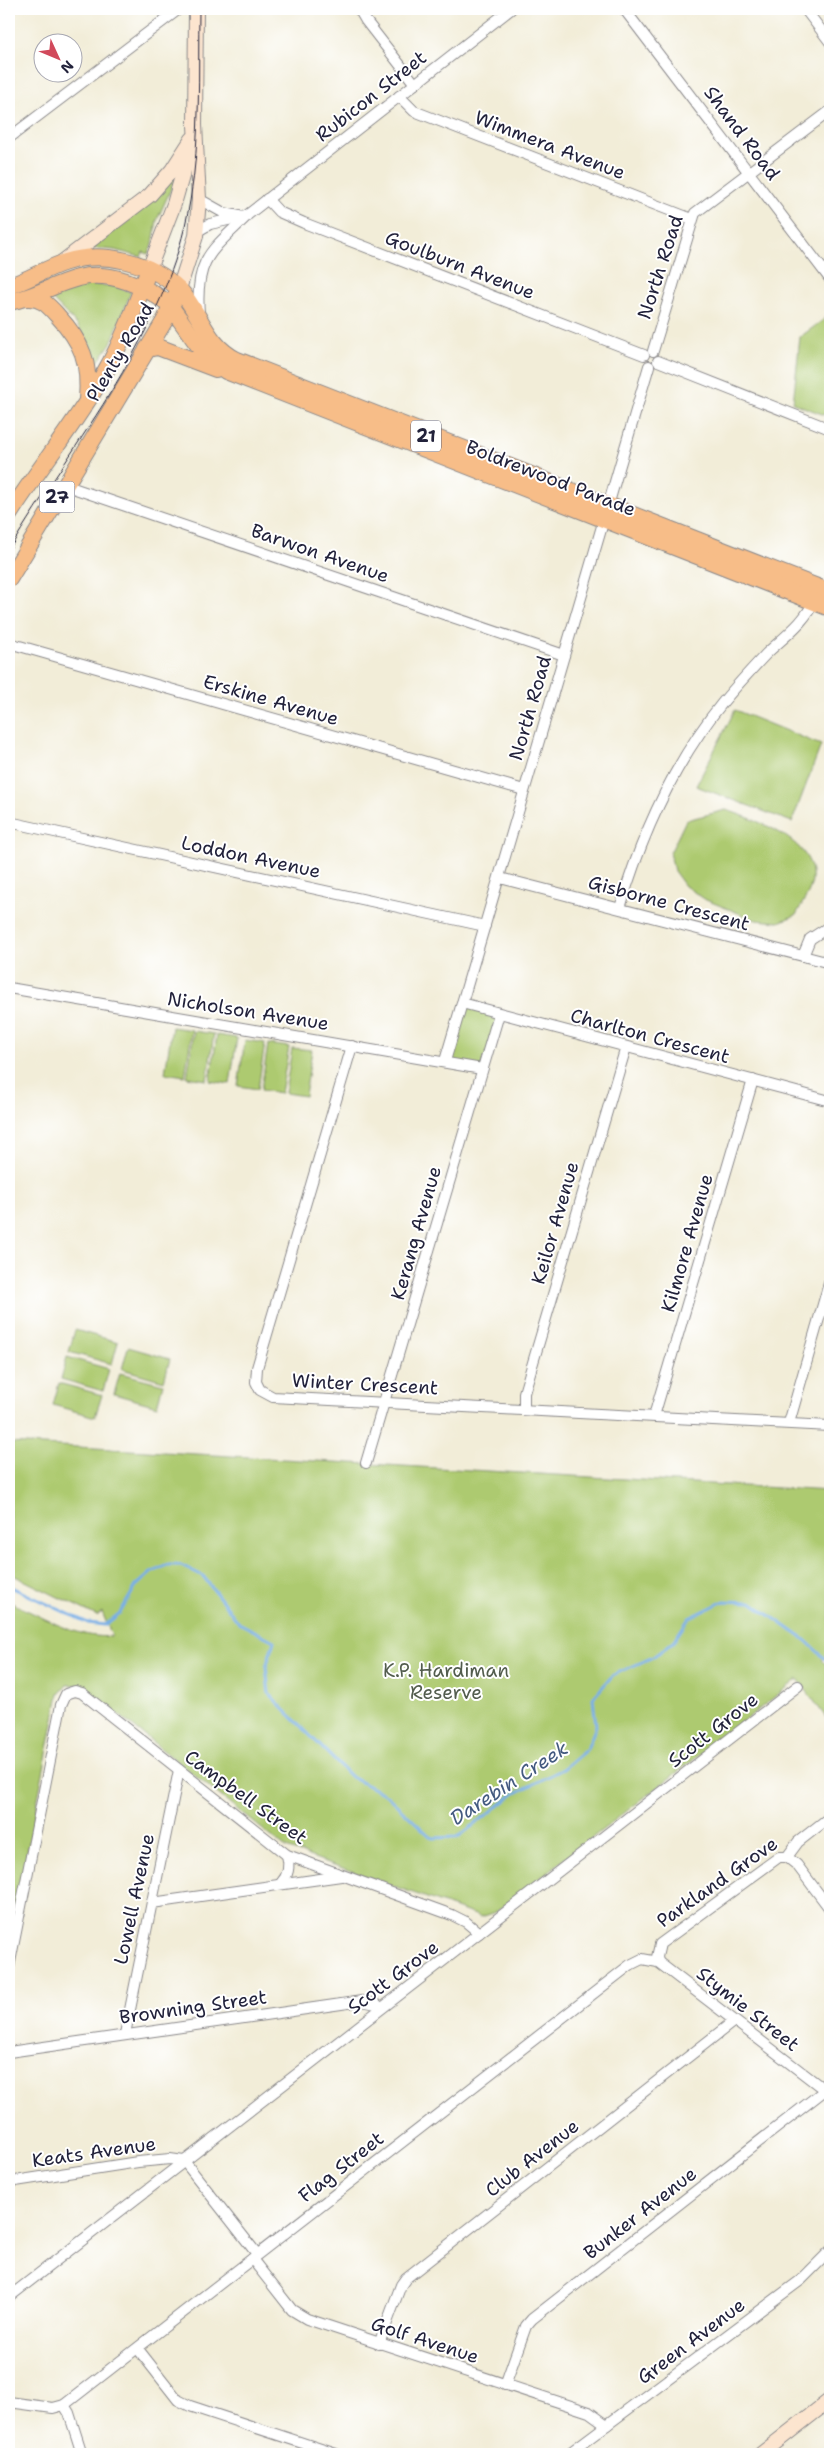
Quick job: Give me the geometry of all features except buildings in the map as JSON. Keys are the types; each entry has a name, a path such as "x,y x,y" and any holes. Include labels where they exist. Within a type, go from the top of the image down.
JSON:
{"main road":[{"name":"Plenty Road","path":"9,579 147,349 171,308 179,289 196,232 199,199 195,125 196,9"},
{"name":"Plenty Road","path":"9,515 86,403 121,342 174,204 195,125"},
{"path":"56,266 150,195 172,170 192,139"},
{"name":"21","path":"9,286 56,266 82,258 104,257 150,269 179,289"},
{"name":"21","path":"9,302 27,298 79,277 110,278 142,288 171,308"},
{"name":"Boldrewood Parade","path":"179,289 191,303 210,339 231,357 604,521 821,593"},
{"path":"27,298 37,298 44,302 67,326 80,344 87,371 86,403"},
{"name":"Boldrewood Parade","path":"171,308 206,356 226,371 431,445 608,504 821,593 830,608"},
{"path":"147,349 158,347 226,371"},
{"path":"761,2454 830,2400"}],"street":[{"path":"9,138 179,9"},
{"path":"359,9 366,21 415,84"},
{"name":"Rubicon Street","path":"199,319 200,285 204,264 211,250 267,200 510,9"},
{"name":"Shand Road","path":"624,9 830,279"},
{"path":"805,9 830,42"},
{"name":"Wimmera Avenue","path":"399,96 410,108 419,113 692,219"},
{"name":"North Road","path":"648,353 692,219 702,208 749,171 830,111"},
{"name":"Rubicon Street","path":"199,199 231,215 251,213"},
{"name":"Goulburn Avenue","path":"267,200 280,212 304,223 648,353"},
{"name":"Rubicon Street","path":"196,232 210,224 236,220 251,213"},
{"path":"648,353 657,354 654,363 830,429"},
{"name":"North Road","path":"445,1061 608,504 654,363"},
{"name":"Barwon Avenue","path":"64,485 564,654"},
{"path":"620,908 650,824 668,786 703,730 745,675 808,614 821,593"},
{"name":"Erskine Avenue","path":"9,643 524,790"},
{"name":"Loddon Avenue","path":"9,822 485,926"},
{"name":"Gisborne Crescent","path":"500,878 830,963"},
{"path":"807,957 806,944 830,926"},
{"name":"Nicholson Avenue","path":"9,988 445,1061 482,1069"},
{"name":"Charlton Crescent","path":"462,1004 830,1101"},
{"name":"Kerang Avenue","path":"366,1463 499,1014"},
{"name":"Winter Crescent","path":"352,1046 255,1377 260,1390 274,1397 830,1426"},
{"name":"Keilor Avenue","path":"524,1409 524,1393 626,1047"},
{"name":"Kilmore Avenue","path":"654,1416 752,1080"},
{"path":"789,1423 830,1280"},
{"name":"Scott Grove","path":"9,2297 798,1686"},
{"name":"Campbell Street","path":"9,1967 63,1699 66,1694 75,1691 82,1693 287,1855 452,1915 466,1922 479,1933"},
{"name":"Lowell Avenue","path":"125,2034 179,1770"},
{"name":"Parkland Grove","path":"658,1962 656,1957 660,1944 779,1857 787,1857 798,1842 830,1817"},
{"path":"281,1883 288,1872 287,1855"},
{"path":"787,1857 796,1865 830,1909"},
{"path":"152,1903 342,1875"},
{"name":"Stymie Street","path":"642,1958 658,1962 828,2092"},
{"name":"Flag Street","path":"64,2405 642,1958"},
{"name":"Browning Street","path":"9,2052 362,2001 376,2004 381,2008"},
{"name":"Club Avenue","path":"379,2344 401,2285 406,2278 734,2021"},
{"name":"Bunker Avenue","path":"505,2385 526,2326 532,2319 828,2092"},
{"name":"Keats Avenue","path":"9,2182 138,2162 170,2159 184,2162"},
{"name":"Golf Avenue","path":"184,2162 292,2310 307,2319 379,2344 589,2412 607,2425"},
{"name":"Green Avenue","path":"568,2454 800,2280 830,2251"},
{"path":"138,2349 178,2400 190,2406 336,2454"},
{"path":"9,2402 53,2408 64,2405 82,2454"}],"green space":[{"path":"174,175 176,178 157,220 153,244 148,254 143,252 141,257 114,250 91,248"},
{"path":"80,284 115,286 131,292 111,343 91,372 90,346 77,325 48,295"},
{"path":"830,315 830,417 793,403 800,337"},
{"path":"735,710 821,745 792,822 696,786"},
{"path":"726,810 768,826 795,843 805,854 811,866 812,880 808,893 796,915 779,922 756,920 706,900 685,886 674,871 670,853 686,820"},
{"path":"462,1004 499,1014 482,1069 445,1061"},
{"path":"172,1027 192,1030 185,1076 165,1073"},
{"path":"194,1031 214,1034 207,1080 187,1077"},
{"path":"217,1035 237,1038 230,1084 210,1081"},
{"path":"245,1040 265,1043 258,1089 238,1086"},
{"path":"268,1044 289,1047 281,1093 261,1090"},
{"path":"292,1048 312,1050 305,1096 285,1093"},
{"path":"75,1330 118,1342 112,1364 69,1352"},
{"path":"128,1347 170,1359 164,1381 122,1369"},
{"path":"67,1357 109,1369 103,1391 61,1379"},
{"path":"120,1373 163,1384 157,1406 114,1394"},
{"path":"59,1383 102,1395 95,1417 53,1405"},
{"name":"K.P. Hardiman Reserve","path":"9,1443 830,1491 830,1654 822,1660 830,1668 830,1723 798,1679 496,1912 481,1917 286,1848 86,1689 77,1685 67,1685 59,1694 9,1942 9,1602 73,1631 100,1636 112,1636 102,1612 97,1616 9,1573"}],"waterway":[{"name":"Darebin Creek","path":"9,1586 88,1623 105,1625 120,1613 136,1586 151,1573 167,1565 181,1565 203,1576 239,1623 274,1641 266,1667 269,1694 351,1777 386,1795 432,1838 458,1837 514,1794 563,1769 587,1749 596,1726 593,1698 613,1675 653,1657 673,1642 689,1618 724,1601 751,1602 805,1640 830,1663"}],"tram line":[{"path":"9,550 116,383 162,296 179,249 194,177 198,105 199,9"}]}
